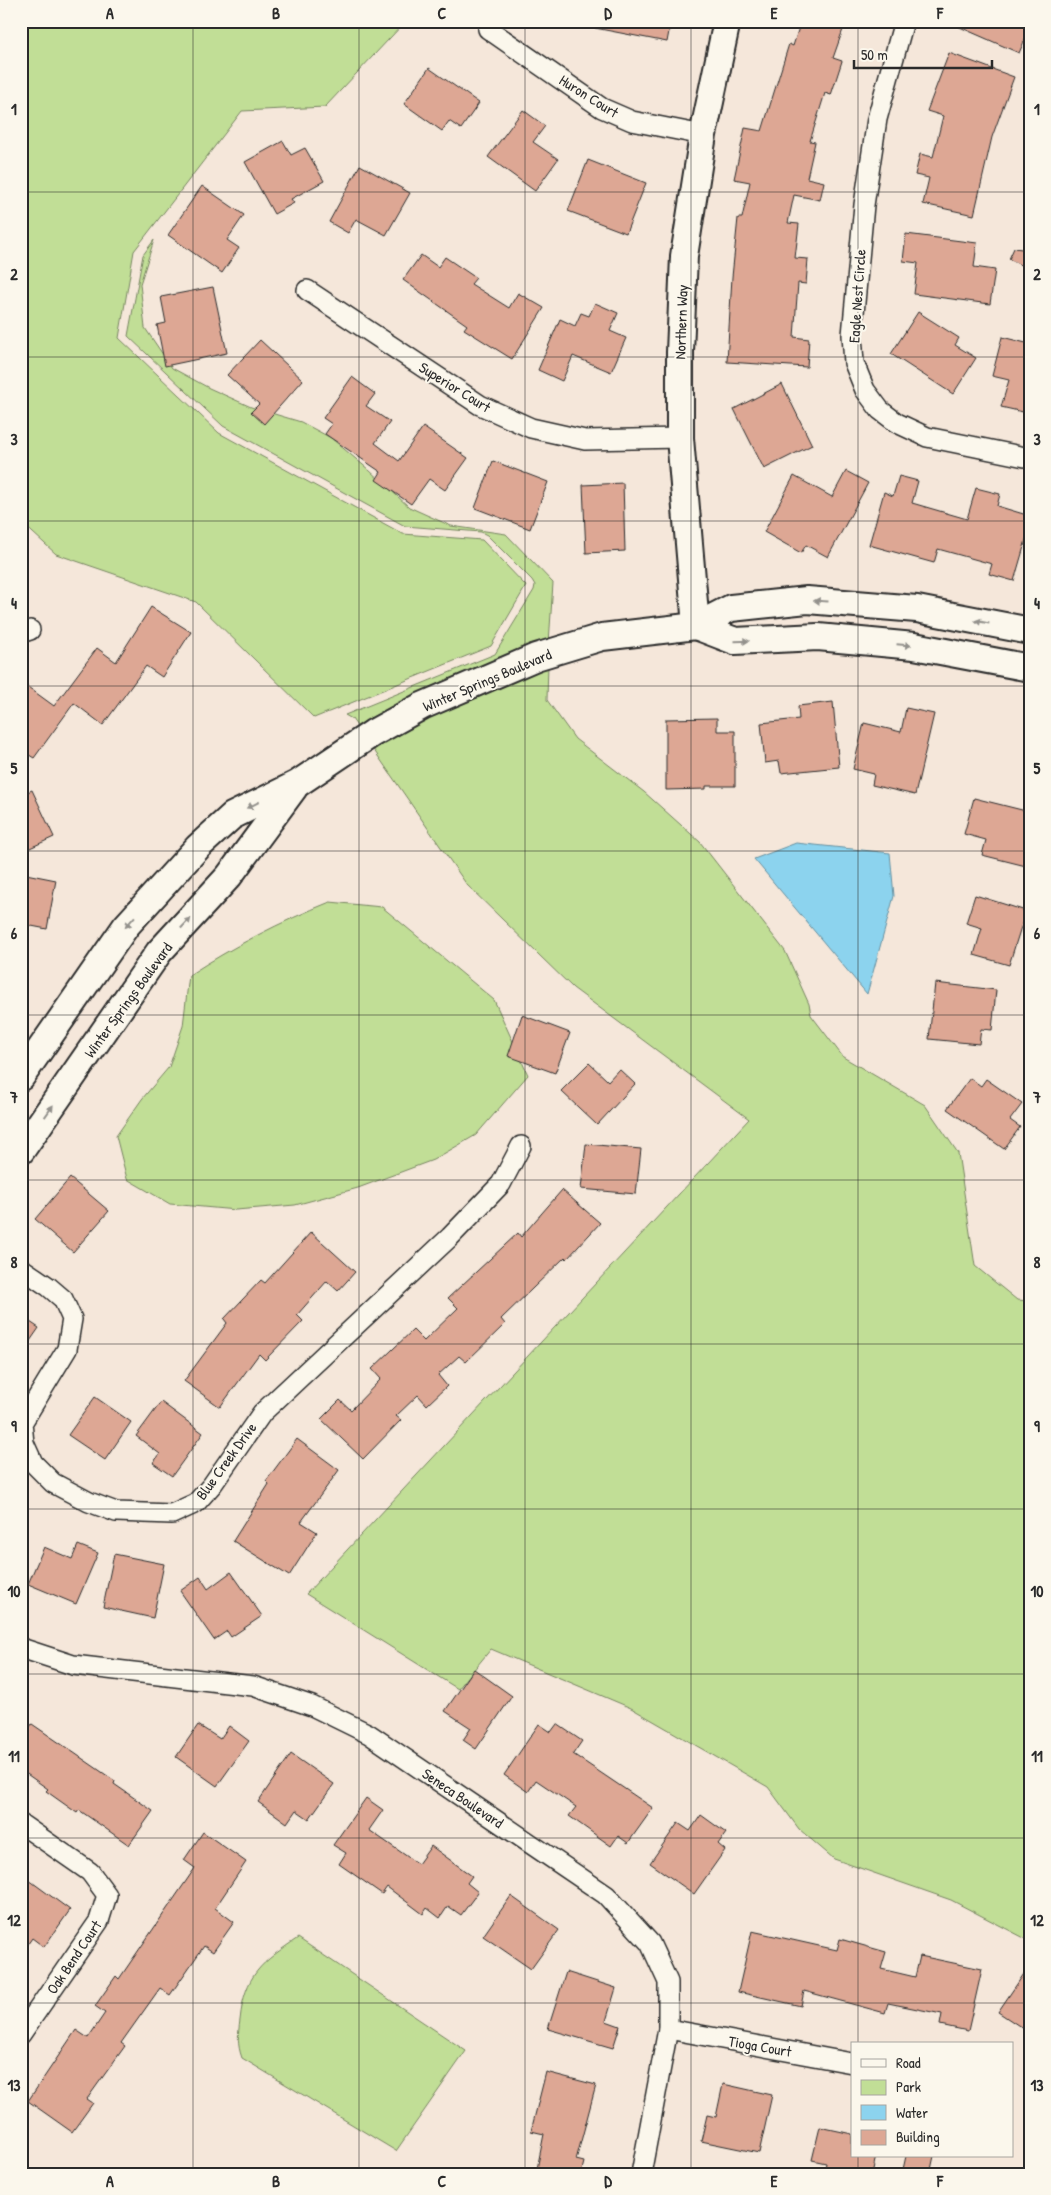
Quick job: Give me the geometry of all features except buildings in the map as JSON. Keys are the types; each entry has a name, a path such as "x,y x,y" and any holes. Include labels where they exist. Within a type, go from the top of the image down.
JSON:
{"street":[{"name":"Northern Way","path":"696,626 680,438 680,352 684,256 703,136 727,21"},
{"name":"Eagle Nest Circle","path":"904,21 877,119 864,205 852,335 854,363 865,390 880,410 897,423 927,437 1030,458"},
{"name":"Huron Court","path":"488,29 602,108 632,121 703,136"},
{"name":"Superior Court","path":"307,290 480,405 531,428 585,440 680,438"},
{"name":"Winter Springs Boulevard","path":"21,1077 132,918 198,847 232,816 297,784 373,733 422,706 494,674 536,657 602,637 696,626 731,608 807,600 918,609 1030,631"},
{"name":"Winter Springs Boulevard","path":"696,626 735,641 818,637 895,644 1030,668"},
{"name":"Winter Springs Boulevard","path":"21,1151 159,952 229,876 297,784"},
{"path":"109,949 146,971"},
{"name":"Blue Creek Drive","path":"21,1268 63,1299 72,1320 67,1349 22,1423 24,1443 33,1463 53,1483 89,1502 107,1509 116,1512 172,1514 196,1503 212,1485 262,1413 450,1236 502,1184 521,1146"},
{"name":"Seneca Boulevard","path":"21,1648 73,1665 253,1686 312,1706 368,1734 606,1895 650,1943 668,1982 668,2029 640,2174"},
{"name":"Oak Bend Court","path":"21,1824 90,1872 107,1896 100,1921 21,2034"},
{"name":"Tioga Court","path":"668,2029 851,2062"}],"green space":[{"path":"21,21 406,21 325,107 242,111 134,251 119,338 219,433 403,534 482,540 526,586 491,646 314,718 196,602 56,554 21,522"},
{"path":"154,240 140,284 145,328 172,368 209,388 251,407 301,422 331,438 409,507 451,526 506,534 553,583 549,643 359,729 352,719 345,715 495,654 534,590 535,585 487,535 481,532 405,526 223,426 128,336 143,255"},
{"path":"548,664 547,700 575,739 644,792 700,842 785,951 809,1004 811,1015 843,1057 925,1105 958,1153 975,1266 1017,1300 1030,1301 1030,1941 951,1900 834,1859 799,1829 768,1787 631,1708 491,1649 458,1689 306,1594 749,1119 573,988 467,885 371,746 427,715"},
{"path":"330,902 382,907 494,1000 528,1075 476,1135 433,1160 358,1188 295,1205 236,1210 170,1204 127,1179 116,1136 142,1099 169,1067 183,1026 189,975 258,935"},
{"path":"298,1938 466,2051 396,2151 242,2058 238,2035 239,2025 242,2004 251,1980 265,1963"}],"water":[{"path":"796,843 890,853 894,896 867,994 754,859"}]}
